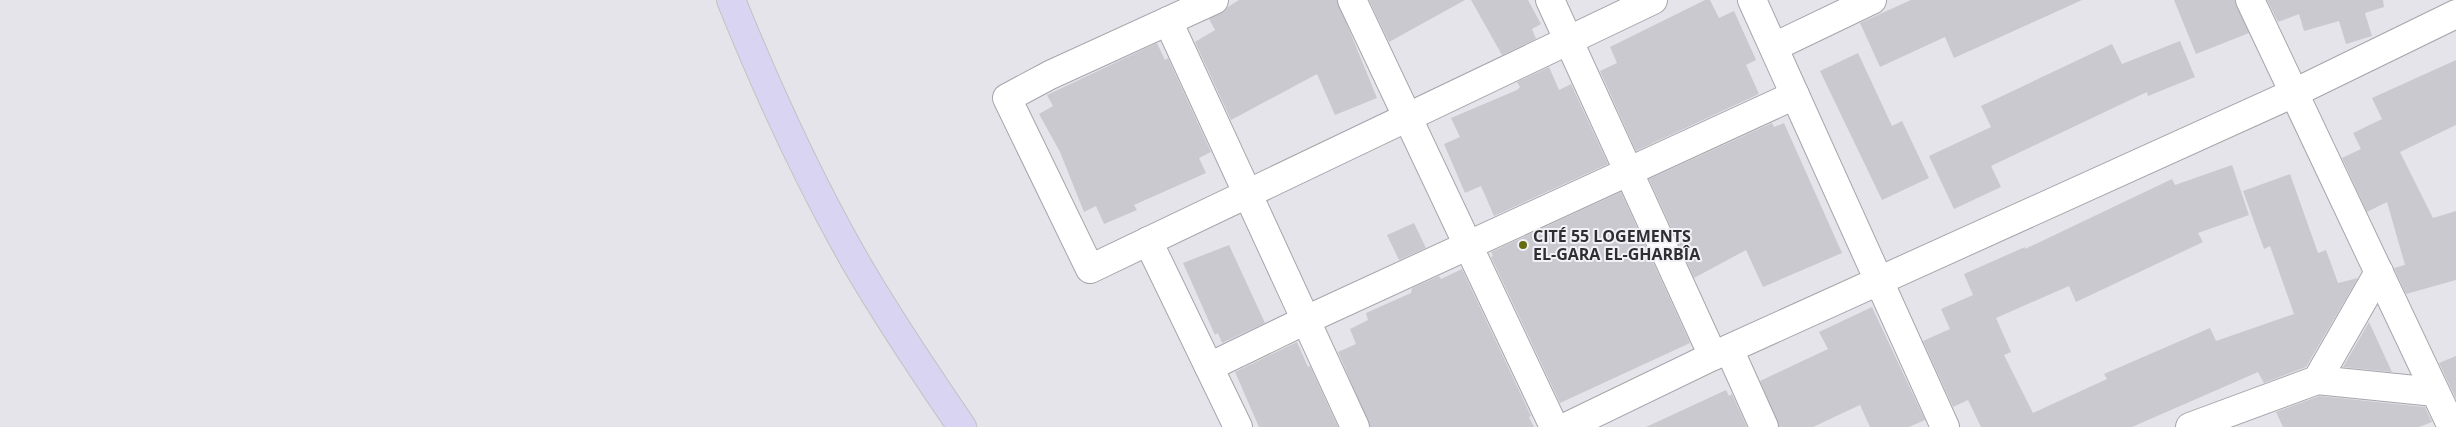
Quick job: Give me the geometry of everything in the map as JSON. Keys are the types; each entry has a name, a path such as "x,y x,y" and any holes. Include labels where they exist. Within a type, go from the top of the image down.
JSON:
{"main road":[{"path":"731,0 780,115 809,176 854,260 904,342 962,427"}],"street":[{"path":"1214,0 1007,98 1090,269 1246,192 1653,0"},
{"path":"1352,0 1554,427"},
{"path":"1550,0 1628,171 1721,352 1764,427"},
{"path":"1752,0 1945,427"},
{"path":"1774,47 1872,0"},
{"path":"2250,0 2452,427"},
{"path":"1583,424 1721,352 2294,93 2456,14"},
{"path":"1168,21 1355,427"},
{"path":"1209,367 1306,320 1468,247 1795,94"},
{"path":"1148,241 1238,427"},
{"path":"2318,380 2379,272"},
{"path":"2190,427 2318,380 2435,392"}],"building":[{"path":"1239,0 1337,0 1377,98 1335,115 1317,74 1231,120 1195,42 1215,30 1209,19"},
{"path":"1369,0 1465,0 1389,42"},
{"path":"1471,0 1528,0 1541,24 1532,29 1536,39 1502,55"},
{"path":"1705,0 1710,0 1719,18 1734,11 1756,60 1746,65 1759,94 1636,151 1600,71 1617,63 1610,47"},
{"path":"1911,0 2082,0 1954,58 1945,37 1880,67 1860,23"},
{"path":"2174,0 2235,0 2249,33 2196,54"},
{"path":"2267,0 2383,0 2384,7 2365,13 2372,36 2346,44 2339,21 2304,31 2299,14 2278,22"},
{"path":"2180,41 2195,77 2148,96 2147,92 1991,166 2001,187 1954,209 1929,156 1991,127 1981,106 2112,44 2122,64"},
{"path":"1157,43 1165,60 1168,58 1211,152 1199,158 1206,173 1134,205 1137,210 1104,224 1096,206 1084,212 1060,152 1039,114 1053,106 1047,95"},
{"path":"1858,53 1892,126 1902,121 1929,178 1882,200 1820,71"},
{"path":"2456,60 2456,125 2400,152 2433,218 2456,211 2456,280 2406,294 2394,268 2405,265 2387,202 2367,212 2342,158 2361,149 2353,133 2382,119 2372,98"},
{"path":"1549,67 1559,90 1571,84 1608,164 1494,216 1481,186 1465,193 1444,144 1460,137 1451,118 1517,90 1520,87 1517,82"},
{"path":"1772,123 1774,127 1784,123 1842,253 1763,287 1746,250 1694,278 1649,179"},
{"path":"2232,165 2249,215 2198,233 2203,242 2076,302 2069,286 1996,318 2011,352 2004,355 2033,413 2107,379 2104,374 2210,328 2216,341 2294,314 2270,246 2264,249 2243,191 2290,174 2318,253 2326,250 2338,283 2358,278 2306,367 2264,383 2258,372 2132,427 1981,427 1968,400 1953,407 1923,341 1950,329 1941,309 1973,295 1964,274 2025,247 2025,249 2172,179 2175,185"},
{"path":"1621,192 1690,343 1560,403 1491,257 1493,256 1491,252"},
{"path":"1414,223 1426,248 1399,260 1387,235"},
{"path":"1229,245 1265,323 1222,343 1218,333 1215,335 1183,263"},
{"path":"1462,269 1531,416 1529,417 1534,427 1370,427 1338,352 1356,344 1350,329 1368,320 1366,313 1411,293 1412,288 1439,276 1441,279"},
{"path":"1872,307 1925,420 1909,427 1870,427 1860,405 1813,427 1779,427 1760,381 1828,349 1819,332"},
{"path":"2369,322 2392,372 2343,367"},
{"path":"1297,342 1338,427 1259,427 1235,372"},
{"path":"2456,356 2456,399 2439,363"},
{"path":"1726,390 1729,396 1732,394 1747,427 1646,427"},
{"path":"2319,396 2425,407 2432,422 2419,427 2283,427 2276,412"}],"place":[{"name":"CITÉ 55 LOGEMENTS EL-GARA EL-GHARBÎA","path":"1523,245"}]}
